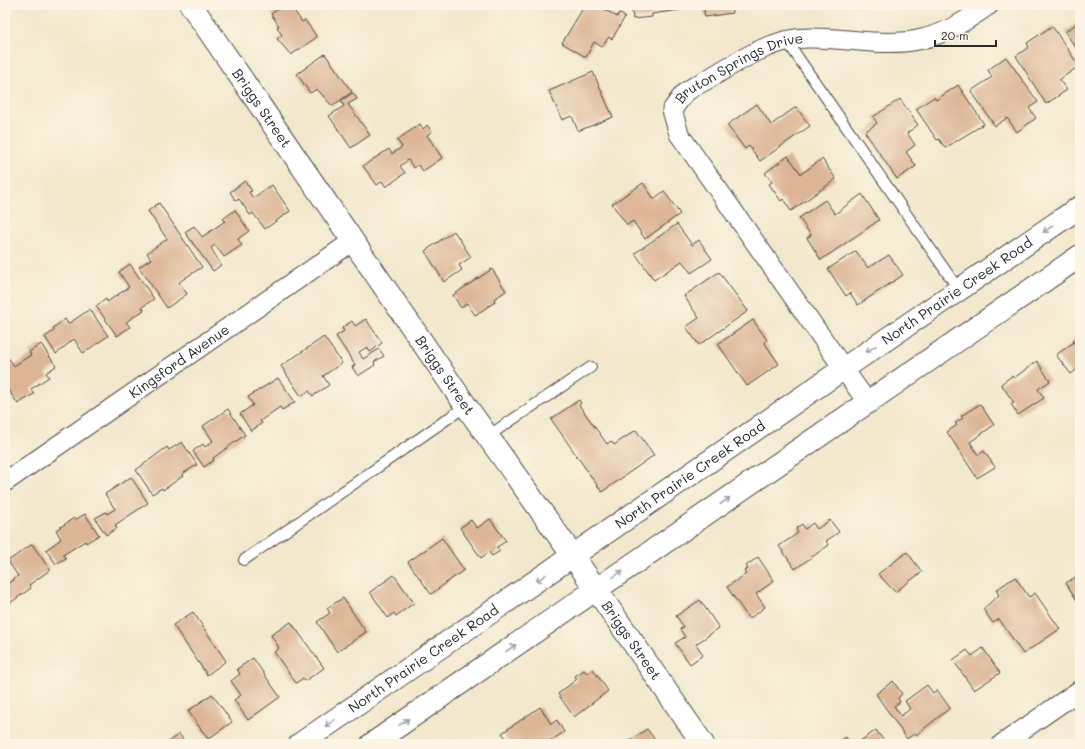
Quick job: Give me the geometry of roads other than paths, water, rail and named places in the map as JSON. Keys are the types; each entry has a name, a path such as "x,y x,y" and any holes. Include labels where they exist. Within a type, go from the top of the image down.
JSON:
{"main road":[{"name":"Briggs Street","path":"191,5 466,406 596,589 697,740"},
{"name":"North Prairie Creek Road","path":"300,744 843,368 1080,207"},
{"path":"372,744 1080,256"}],"street":[{"name":"Bruton Springs Drive","path":"867,402 679,134 672,110 685,93 737,62 760,50 786,40 833,38 896,42 921,39 943,33 968,20 989,5"},
{"name":"Kingsford Avenue","path":"5,482 353,241"},
{"path":"1002,744 1080,690"}],"lane":[{"path":"786,40 959,290"},
{"path":"488,436 591,367"},
{"path":"244,560 466,406"}]}
